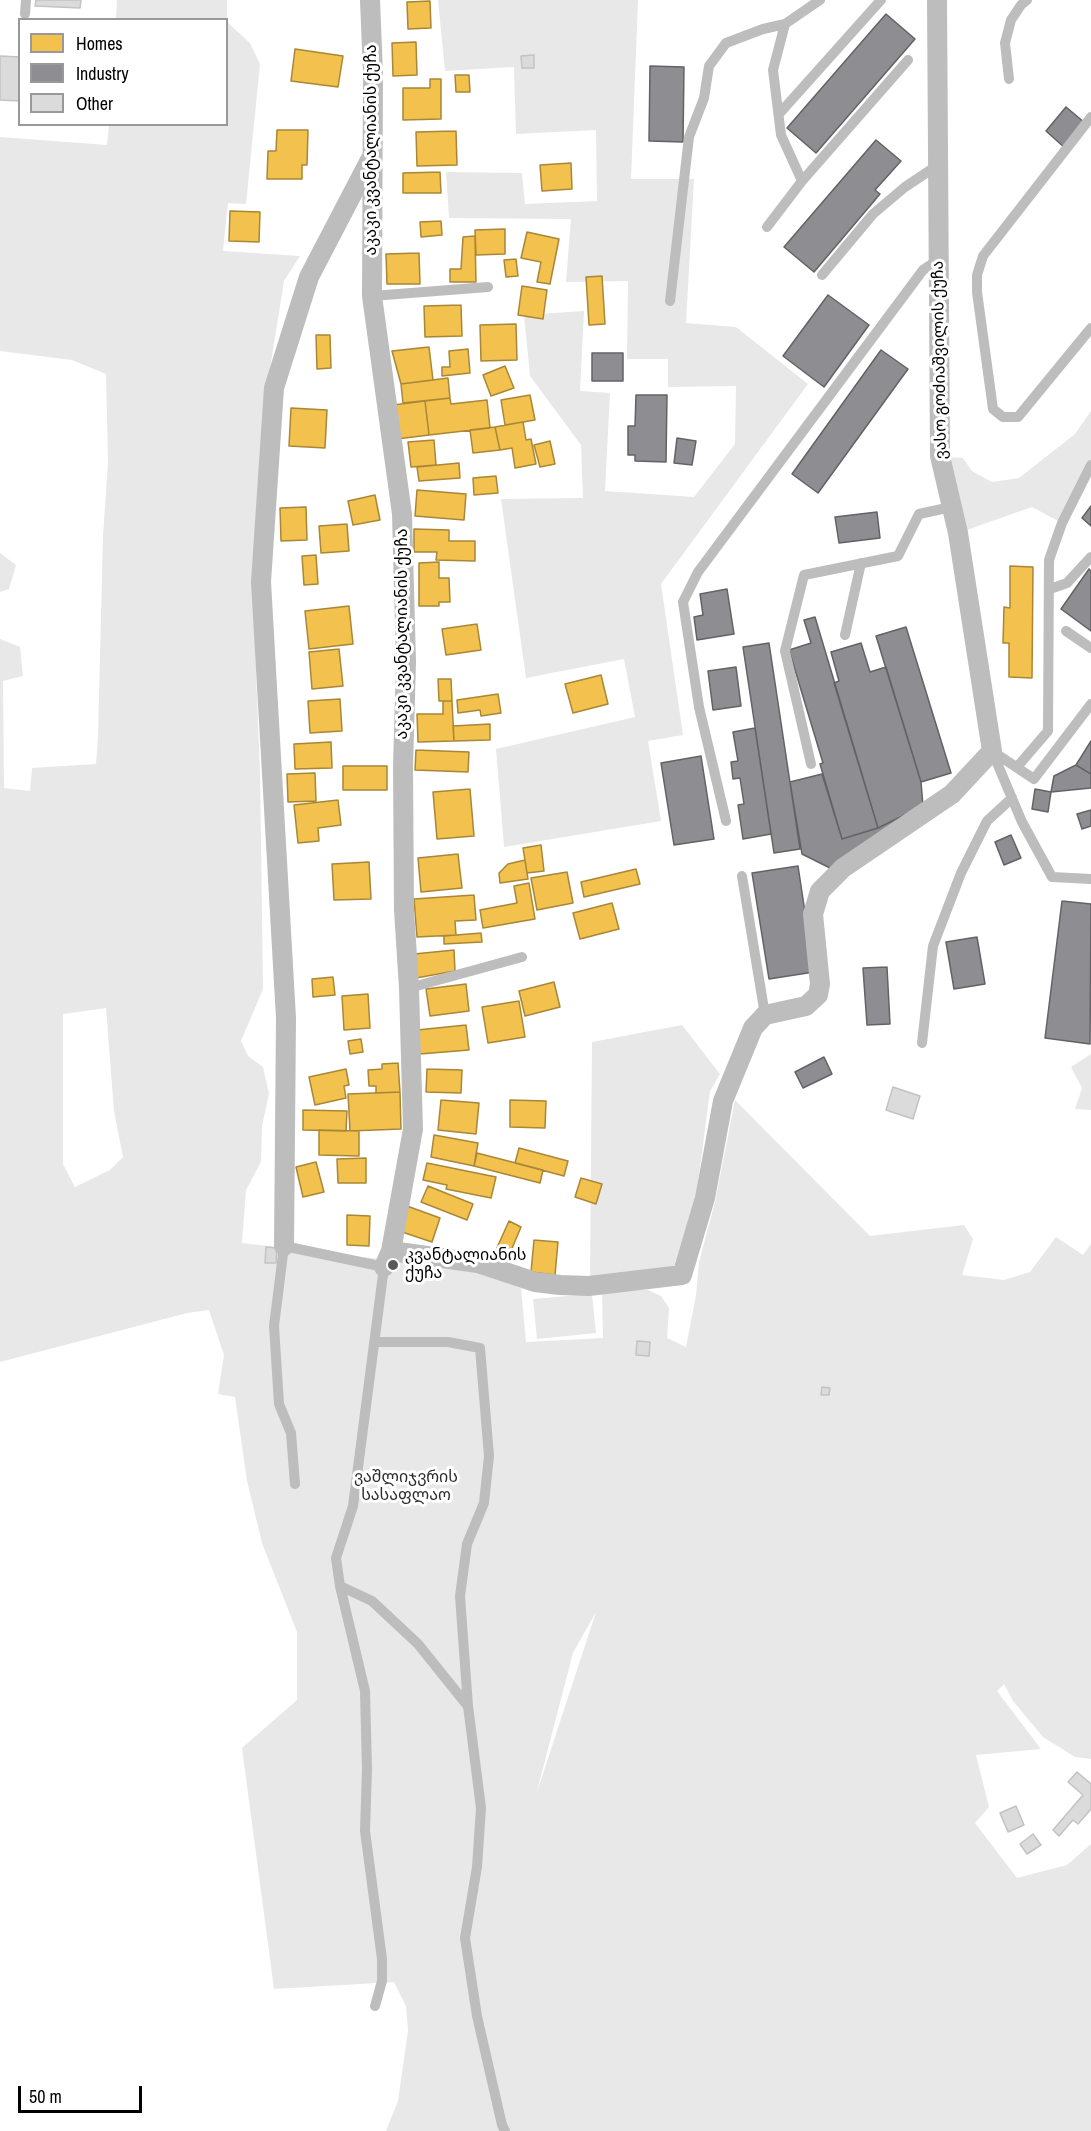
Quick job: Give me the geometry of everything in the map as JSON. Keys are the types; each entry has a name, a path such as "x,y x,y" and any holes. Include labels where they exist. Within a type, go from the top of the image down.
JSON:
{"street":[{"name":"აკაკი კვანტალიანის ქუჩა","path":"370,0 373,73 372,296 402,514 406,662 403,766 404,910 413,1129 388,1259"},
{"name":"ვასო გოძიაშვილის ქუჩა","path":"938,0 940,456 958,533 992,751"},
{"path":"284,1246 286,1018 261,582 273,388 309,277 371,157"},
{"path":"388,1259 478,1263 535,1282 560,1285 589,1286 682,1275 705,1198 723,1101 753,1028 765,1015 806,1006 818,995 820,984 813,914 820,891 843,868 952,794 992,751"}],"lane":[{"path":"25,14 26,0"},
{"path":"670,301 688,137 704,98 709,66 726,43 763,29 785,24 820,0"},
{"path":"779,114 881,0"},
{"path":"1009,79 1005,43 1011,20 1027,0"},
{"path":"785,24 773,70 781,135 802,181"},
{"path":"767,227 802,181 908,60"},
{"path":"1091,117 983,256 977,275 977,292 993,409 1003,417 1018,417 1091,328"},
{"path":"822,275 873,214 905,187 938,165"},
{"path":"726,820 699,707 683,602 698,572 923,270 938,260"},
{"path":"372,296 488,287"},
{"path":"1017,767 1048,731 1049,560 1062,523 1091,465"},
{"path":"811,764 785,651 804,575 898,556 919,514 951,507"},
{"path":"1050,589 1067,583 1091,557"},
{"path":"845,635 861,563"},
{"path":"1066,631 1091,648"},
{"path":"992,751 1034,780 1091,704"},
{"path":"992,751 1022,822 1052,877 1091,879"},
{"path":"922,1043 933,946 962,873 987,821 1012,798"},
{"path":"742,876 765,1015"},
{"path":"409,988 522,957"},
{"path":"295,1484 291,1433 279,1404 274,1326 284,1246 388,1259 353,1506 336,1558 340,1586 365,1690 367,1769 365,1831 382,1959 382,1981 375,2006"},
{"path":"376,1342 448,1342 480,1348 489,1455 483,1503 467,1544 460,1596 468,1706 481,1808 477,1867 465,1938 477,2016 505,2131"},
{"path":"340,1586 372,1601 410,1637 468,1706"}],"green space":[{"path":"117,0 227,0 227,18 116,18"},
{"path":"438,0 638,0 631,179 694,179 686,323 736,327 808,384 661,584 683,735 648,741 661,821 504,847 496,749 635,717 624,659 526,678 501,499 583,498 581,445 530,376 524,315 584,311 580,391 610,393 605,491 694,497 735,444 736,386 668,387 668,359 627,359 628,281 566,282 571,219 449,218 446,172 522,173 525,204 597,201 596,130 516,134 514,67 445,71"},
{"name":"ვაშლიჯვრის სასაფლაო","path":"228,23 250,43 260,64 246,204 228,203 223,251 300,256 284,281 268,381 252,570 260,773 263,989 241,1041 248,1056 263,1067 269,1094 262,1126 261,1162 246,1190 242,1243 467,1269 521,1288 526,1342 603,1338 602,1291 648,1290 661,1296 669,1308 667,1338 686,1347 696,1295 699,1262 715,1202 735,1100 870,1236 964,1225 973,1239 962,1275 1004,1280 1030,1272 1056,1237 1083,1255 1091,1244 1091,1759 1075,1757 1043,1737 1013,1701 1004,1684 997,1691 1041,1749 976,1755 989,1807 975,1823 1017,1878 1067,1865 1091,1844 1091,2131 386,2131 398,2101 408,2031 406,2006 394,1982 274,1989 242,1748 297,1700 297,1632 262,1543 247,1481 235,1397 218,1394 224,1355 209,1310 187,1313 0,1362 0,639 20,647 23,676 3,681 4,788 30,791 32,768 96,764 103,536 108,463 106,374 72,360 0,351 0,137 107,145 109,126 228,126","holes":["106,1008 114,1111 123,1157 110,1170 75,1187 63,1164 63,1014","596,1612 536,1795 573,1653"]},
{"path":"1091,411 1091,465 1062,523 1032,507 964,531 949,457 963,458 972,471 992,482 1019,478 1075,434"},
{"path":"0,553 16,565 9,589 0,592"},
{"path":"682,1025 720,1074 710,1091 696,1198 673,1268 590,1280 592,1042"},
{"path":"1091,1054 1091,1110 1075,1109 1082,1088 1071,1067"},
{"path":"592,1294 596,1333 537,1339 533,1299"}],"building: Homes":[{"path":"430,1 431,28 408,29 407,2"},
{"path":"416,42 417,75 393,76 392,43"},
{"path":"295,49 343,56 338,87 291,81"},
{"path":"455,75 469,75 470,92 456,92"},
{"path":"430,79 441,79 441,119 403,120 403,88 430,88"},
{"path":"277,130 308,130 307,165 302,165 302,179 267,179 268,151 276,151"},
{"path":"456,131 457,165 417,166 416,132"},
{"path":"571,163 572,189 542,191 540,165"},
{"path":"440,172 441,193 403,193 403,173"},
{"path":"230,211 260,212 259,242 229,241"},
{"path":"441,221 442,235 421,237 420,222"},
{"path":"505,229 505,254 476,255 475,230"},
{"path":"527,232 559,239 550,284 537,282 541,262 521,258"},
{"path":"475,236 476,282 450,282 450,269 461,269 463,237"},
{"path":"419,253 420,284 387,284 386,254"},
{"path":"516,259 518,276 506,277 504,260"},
{"path":"602,276 605,324 589,325 586,277"},
{"path":"522,286 547,290 543,319 518,315"},
{"path":"461,305 462,336 425,337 424,306"},
{"path":"516,324 517,360 481,361 480,325"},
{"path":"316,335 330,335 331,368 317,369"},
{"path":"429,347 433,380 401,384 392,351"},
{"path":"468,349 470,373 442,376 442,367 450,367 449,351"},
{"path":"505,366 514,388 491,396 483,375"},
{"path":"448,378 450,398 403,403 401,384"},
{"path":"530,395 535,420 505,425 501,400"},
{"path":"450,398 451,404 487,400 490,428 429,435 425,401"},
{"path":"425,401 429,435 397,439 393,405"},
{"path":"291,408 327,410 325,448 289,446"},
{"path":"523,422 526,440 531,439 536,464 515,468 512,448 500,450 495,427"},
{"path":"495,427 500,450 473,453 470,430"},
{"path":"434,440 436,465 411,467 408,442"},
{"path":"550,441 555,464 540,467 534,445"},
{"path":"459,463 460,478 419,481 417,467"},
{"path":"496,476 498,493 474,495 473,478"},
{"path":"417,490 466,494 464,520 415,516"},
{"path":"375,495 380,520 353,525 348,501"},
{"path":"306,507 307,540 281,541 280,508"},
{"path":"347,524 349,551 321,553 319,526"},
{"path":"414,529 449,530 449,541 475,541 475,561 436,560 437,552 414,552"},
{"path":"316,555 318,584 304,585 302,556"},
{"path":"439,562 439,578 449,578 450,602 439,602 439,606 419,606 419,563"},
{"path":"1010,566 1033,567 1032,678 1009,677 1009,643 1003,643 1004,607 1010,608"},
{"path":"349,606 353,644 309,649 305,611"},
{"path":"477,624 481,650 446,655 442,629"},
{"path":"339,649 343,686 312,689 309,652"},
{"path":"601,675 608,704 573,713 565,684"},
{"path":"438,679 451,679 452,701 439,701"},
{"path":"498,694 501,713 481,716 480,710 458,713 457,700"},
{"path":"340,699 342,731 310,733 308,701"},
{"path":"443,701 452,701 454,741 418,742 417,714 443,714"},
{"path":"490,724 490,740 454,741 453,726"},
{"path":"331,742 332,768 295,769 294,744"},
{"path":"416,750 469,752 468,772 415,770"},
{"path":"343,766 387,766 387,790 343,790"},
{"path":"315,773 316,801 288,802 287,774"},
{"path":"470,789 474,836 437,839 433,792"},
{"path":"338,800 341,825 318,828 319,841 298,843 294,805"},
{"path":"541,845 544,871 527,873 523,848"},
{"path":"458,854 462,888 421,892 418,858"},
{"path":"525,860 528,879 500,883 499,873 508,864"},
{"path":"369,862 371,899 334,900 332,864"},
{"path":"636,869 640,884 584,897 581,882"},
{"path":"567,872 573,903 537,910 531,878"},
{"path":"529,883 535,919 483,928 480,910 517,903 514,886"},
{"path":"474,895 476,920 455,921 456,935 417,937 414,899"},
{"path":"612,903 619,929 580,939 573,913"},
{"path":"481,933 482,942 444,944 444,936"},
{"path":"454,950 455,971 416,978 414,954"},
{"path":"333,977 335,995 313,997 312,979"},
{"path":"554,982 560,1007 525,1016 519,991"},
{"path":"466,984 469,1011 430,1016 426,989"},
{"path":"368,994 370,1028 344,1030 342,996"},
{"path":"519,1001 525,1037 488,1043 482,1007"},
{"path":"466,1025 469,1050 420,1054 417,1030"},
{"path":"361,1039 363,1052 350,1054 348,1041"},
{"path":"398,1063 400,1092 376,1093 376,1086 369,1086 368,1070 382,1069 382,1064"},
{"path":"346,1069 349,1085 344,1086 346,1098 315,1105 309,1077"},
{"path":"427,1069 462,1070 461,1093 426,1092"},
{"path":"400,1092 401,1129 350,1131 348,1094"},
{"path":"441,1100 479,1103 476,1134 438,1130"},
{"path":"510,1100 546,1101 545,1128 510,1127"},
{"path":"303,1110 347,1111 346,1131 303,1130"},
{"path":"319,1130 359,1131 359,1156 319,1155"},
{"path":"434,1135 478,1143 474,1166 431,1157"},
{"path":"519,1148 568,1161 564,1176 515,1163"},
{"path":"477,1153 543,1170 540,1183 474,1166"},
{"path":"366,1158 366,1183 338,1183 337,1159"},
{"path":"316,1162 324,1192 303,1197 296,1167"},
{"path":"427,1163 496,1177 491,1198 446,1189 447,1185 423,1180"},
{"path":"581,1178 602,1184 596,1204 575,1197"},
{"path":"428,1186 473,1204 467,1220 421,1202"},
{"path":"407,1206 440,1218 432,1242 399,1231"},
{"path":"347,1215 370,1216 369,1246 347,1245"},
{"path":"509,1221 521,1227 508,1258 495,1252"},
{"path":"534,1240 558,1242 555,1275 531,1272"}],"building: Industry":[{"path":"886,14 915,39 816,153 787,128"},
{"path":"650,66 684,67 683,142 649,141"},
{"path":"1066,107 1085,123 1065,148 1046,131"},
{"path":"876,140 901,161 875,190 880,194 814,272 784,247"},
{"path":"828,295 869,325 824,387 783,356"},
{"path":"881,350 908,369 818,493 792,474"},
{"path":"592,353 623,353 623,381 592,381"},
{"path":"636,395 667,395 666,462 635,461 635,455 628,455 628,426 635,426"},
{"path":"677,438 696,441 692,465 674,463"},
{"path":"1091,506 1091,526 1082,518"},
{"path":"877,512 880,538 839,543 835,517"},
{"path":"1089,569 1091,571 1091,631 1061,609"},
{"path":"727,589 734,634 697,640 694,617 703,615 700,594"},
{"path":"815,617 878,828 842,839 820,764 823,763 789,650 811,643 804,620"},
{"path":"906,627 951,773 921,782 876,636"},
{"path":"769,643 800,849 774,853 743,647"},
{"path":"861,643 870,672 886,667 921,782 923,806 878,828 834,683 839,681 831,652"},
{"path":"736,667 741,706 713,710 708,671"},
{"path":"755,728 771,834 743,839 738,805 744,804 740,778 733,779 731,762 738,761 733,732"},
{"path":"1091,741 1091,774 1076,765"},
{"path":"701,756 714,839 674,845 661,763"},
{"path":"1076,765 1091,774 1091,788 1051,792 1054,776"},
{"path":"822,774 842,839 878,828 923,806 832,869 802,854 790,782"},
{"path":"1035,789 1051,792 1048,812 1032,809"},
{"path":"1091,810 1091,826 1082,829 1077,814"},
{"path":"1011,835 1021,858 1004,865 995,842"},
{"path":"798,866 814,972 769,979 752,873"},
{"path":"1062,901 1091,904 1090,1044 1045,1038"},
{"path":"977,937 985,984 954,989 946,942"},
{"path":"887,967 890,1024 867,1025 863,968"},
{"path":"824,1057 832,1074 803,1088 795,1072"}],"building: Other":[{"path":"36,0 81,0 80,8 35,6"},
{"path":"534,55 534,68 522,68 521,56"},
{"path":"0,56 18,57 18,101 0,100"},
{"path":"893,1087 920,1096 913,1119 886,1110"},
{"path":"266,1247 277,1248 276,1263 265,1263"},
{"path":"637,1341 650,1342 649,1356 636,1355"},
{"path":"822,1387 830,1388 829,1395 821,1395"},
{"path":"1077,1772 1091,1784 1091,1809 1078,1824 1073,1820 1059,1836 1053,1830 1083,1795 1068,1782"},
{"path":"1016,1806 1024,1825 1008,1832 1000,1813"},
{"path":"1033,1834 1041,1845 1027,1854 1020,1844"}],"place":[{"name":"კვანტალიანის ქუჩა","path":"393,1265"}]}
